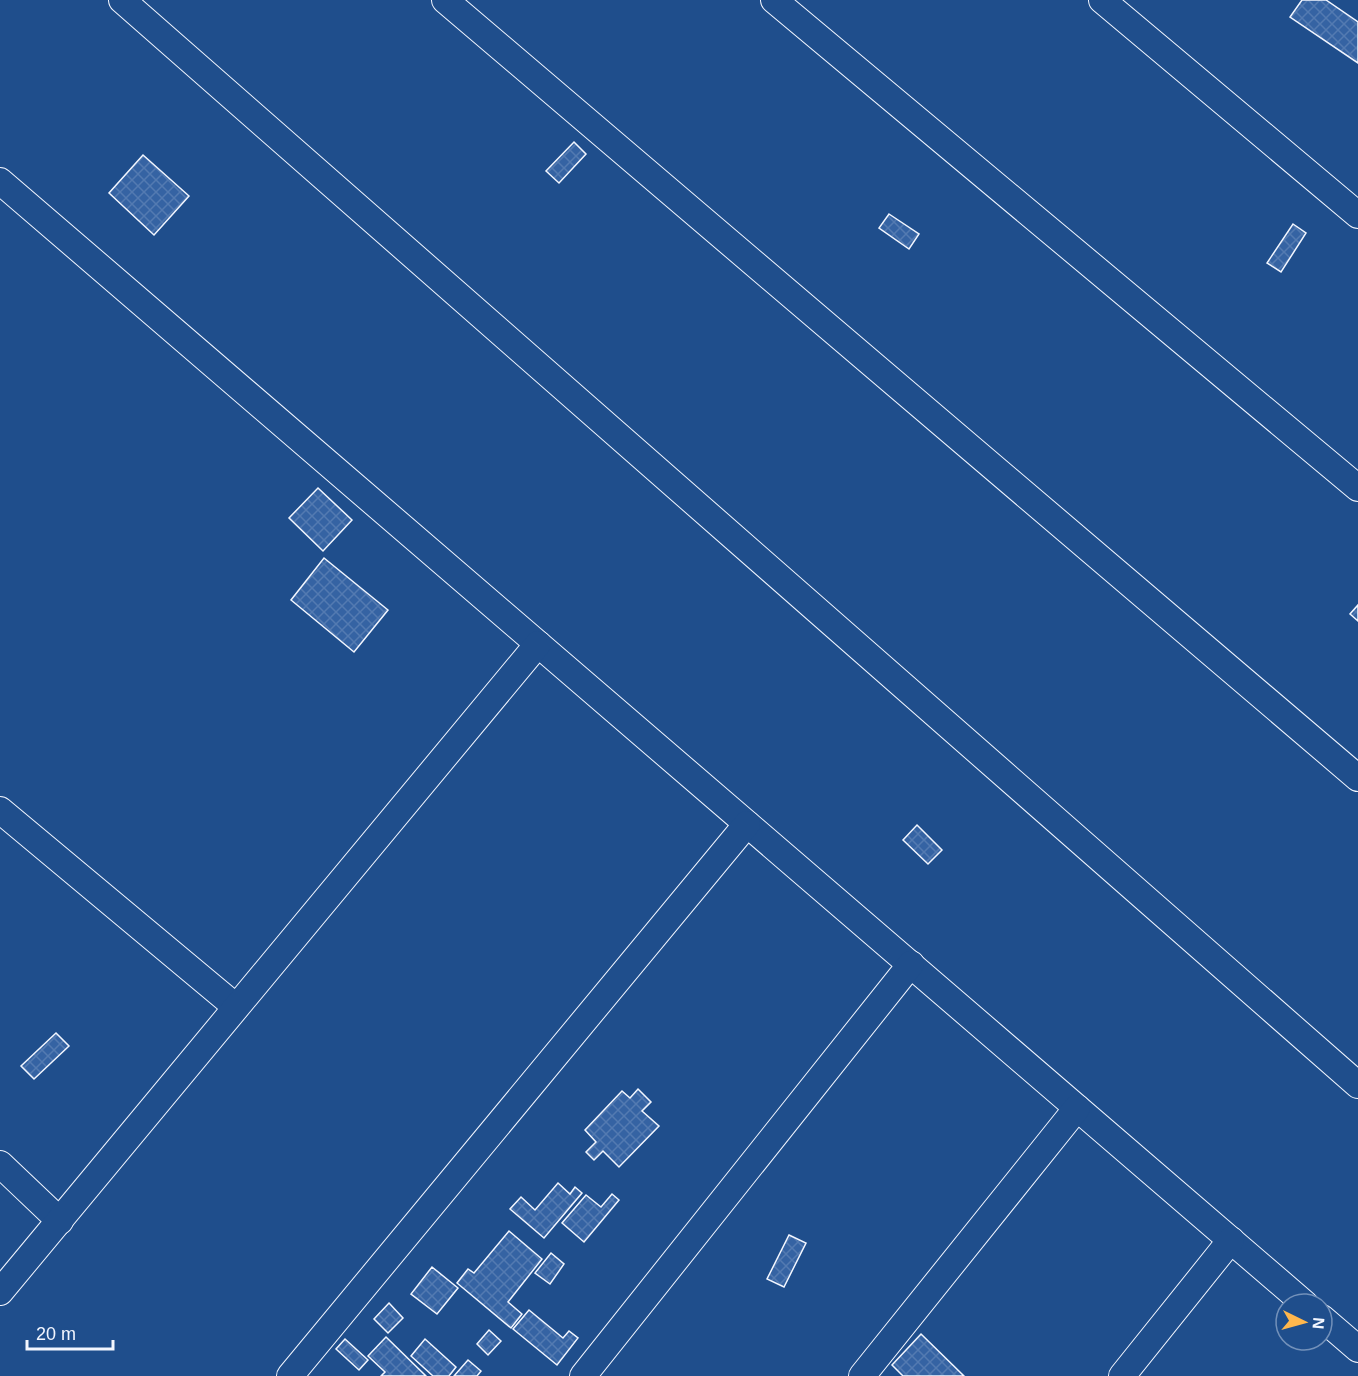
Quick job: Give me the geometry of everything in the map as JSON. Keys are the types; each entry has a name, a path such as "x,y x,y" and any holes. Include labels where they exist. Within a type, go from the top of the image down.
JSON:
{"street":[{"path":"122,0 1358,1085"},
{"path":"445,0 1358,778"},
{"path":"774,0 1358,488"},
{"path":"1102,0 1358,215"},
{"path":"2,186 1291,1292"},
{"path":"0,1292 538,644"},
{"path":"0,810 236,1007"},
{"path":"290,1376 747,824"},
{"path":"583,1376 911,964"},
{"path":"862,1376 1077,1108"},
{"path":"0,1164 60,1221"},
{"path":"1122,1376 1231,1240"},
{"path":"1334,1328 1358,1349"}],"building":[{"path":"1302,0 1326,0 1358,22 1358,63 1290,17"},
{"path":"574,142 586,154 559,183 546,171"},
{"path":"143,155 189,196 154,235 109,193"},
{"path":"889,214 919,234 909,249 879,228"},
{"path":"1293,224 1306,233 1281,272 1267,263"},
{"path":"318,488 352,520 323,551 289,518"},
{"path":"324,558 388,610 354,652 291,600"},
{"path":"1358,605 1358,621 1350,614"},
{"path":"917,825 942,850 928,864 903,840"},
{"path":"56,1033 69,1046 34,1079 21,1066"},
{"path":"638,1089 651,1102 642,1111 659,1126 619,1167 603,1151 594,1160 586,1152 596,1142 585,1130 622,1091 630,1098"},
{"path":"558,1183 570,1194 575,1187 582,1193 544,1238 510,1209 521,1197 535,1210"},
{"path":"612,1194 619,1200 584,1242 562,1223 586,1195 601,1207"},
{"path":"509,1231 542,1259 508,1302 522,1314 511,1328 457,1283 468,1269 474,1273"},
{"path":"789,1235 806,1243 784,1287 767,1279"},
{"path":"551,1253 564,1264 550,1284 535,1273"},
{"path":"432,1267 458,1288 437,1314 411,1294"},
{"path":"389,1303 403,1318 388,1333 374,1319"},
{"path":"529,1310 563,1338 569,1331 578,1338 557,1365 513,1329"},
{"path":"489,1330 501,1341 488,1355 477,1344"},
{"path":"921,1334 964,1376 903,1376 892,1365"},
{"path":"386,1337 426,1376 381,1376 385,1372 368,1356"},
{"path":"345,1339 368,1360 359,1370 336,1349"},
{"path":"425,1339 456,1367 449,1376 433,1376 411,1356"},
{"path":"468,1360 481,1371 477,1376 454,1376"}]}
